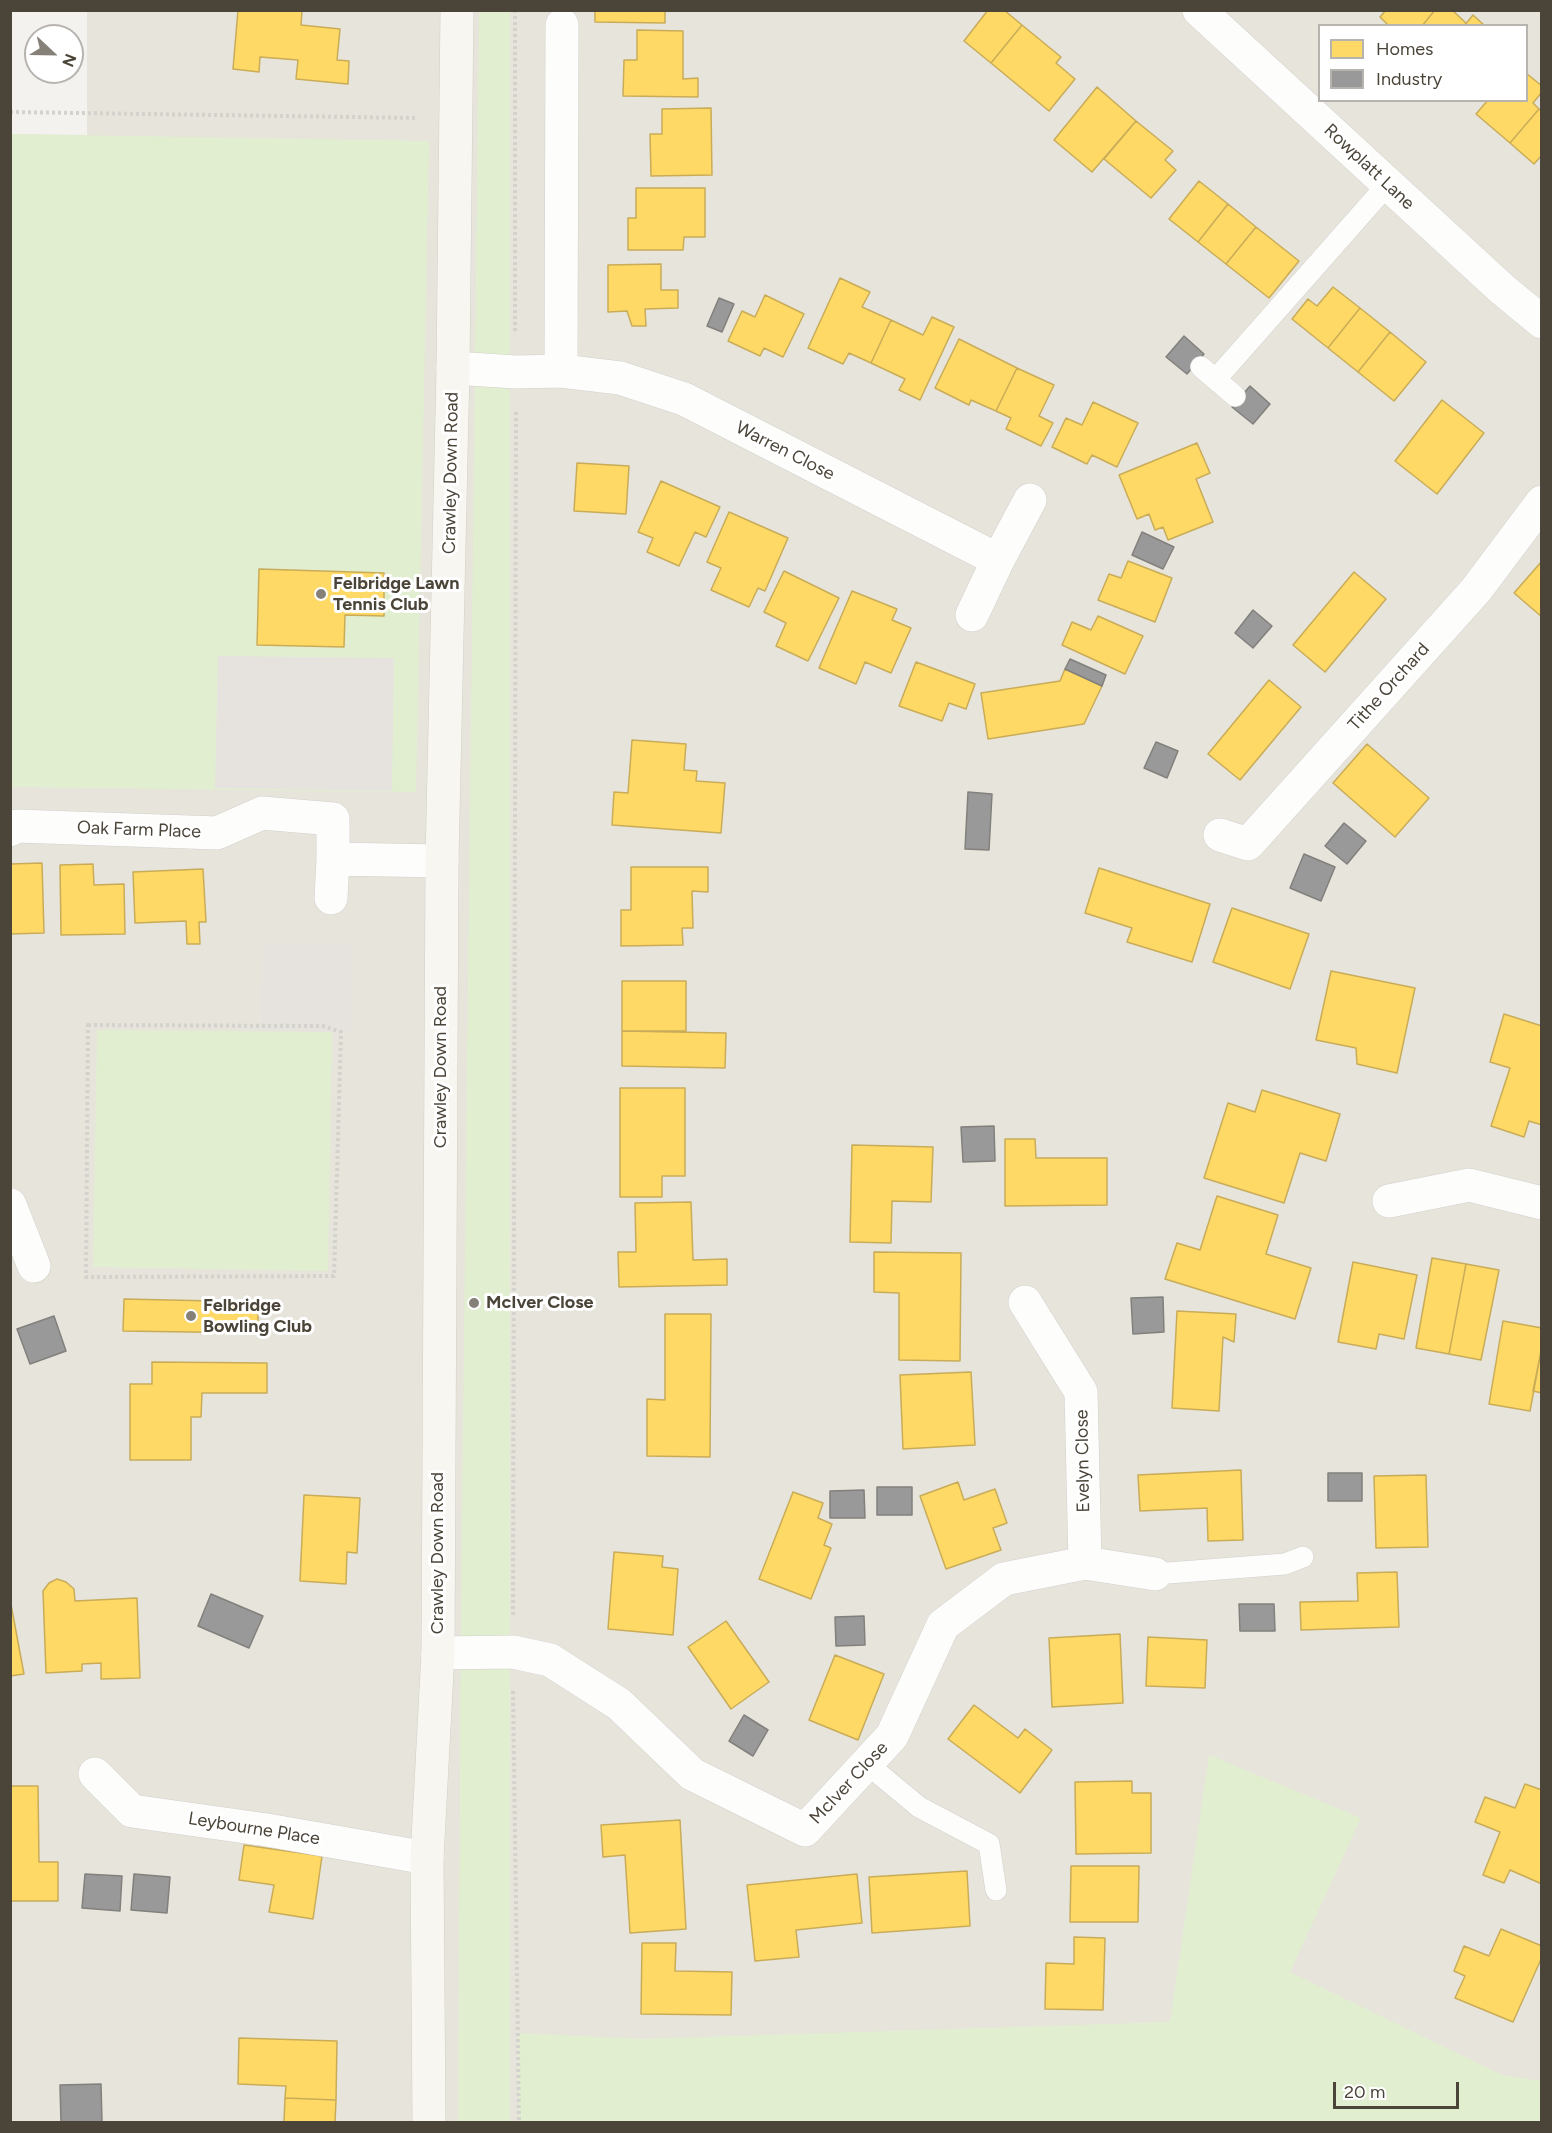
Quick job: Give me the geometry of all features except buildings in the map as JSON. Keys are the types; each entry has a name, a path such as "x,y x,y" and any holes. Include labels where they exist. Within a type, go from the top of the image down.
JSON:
{"street":[{"name":"Crawley Down Road","path":"429,2122 427,1858 438,1653 442,861 453,368 457,10"},
{"name":"Rowplatt Lane","path":"1199,10 1502,289 1542,322"},
{"path":"561,372 562,25"},
{"name":"Warren Close","path":"453,368 561,372 620,378 684,399 998,560"},
{"path":"972,615 1030,500"},
{"name":"Tithe Orchard","path":"1220,835 1248,844 1476,590 1542,502"},
{"name":"Oak Farm Place","path":"10,830 17,826 217,833 262,813 333,819 331,898"},
{"path":"333,859 442,861"},
{"path":"1389,1201 1468,1185 1542,1203"},
{"path":"10,1205 34,1266"},
{"name":"Evelyn Close","path":"1025,1302 1081,1392 1085,1563"},
{"name":"McIver Close","path":"438,1653 513,1652 550,1660 619,1704 692,1774 805,1830 892,1736 943,1625 1004,1579 1085,1563 1155,1574"},
{"name":"Leybourne Place","path":"95,1774 132,1811 267,1830 427,1858"}],"lane":[{"path":"1235,396 1209,373 1388,184"},
{"path":"1155,1574 1285,1564 1303,1557"},
{"path":"867,1763 918,1807 989,1844 996,1890"}],"path":[{"path":"514,10 516,372 513,1652 519,2122"},
{"path":"10,112 454,118"},
{"path":"88,1025 322,1026 342,1032 334,1276 86,1277 88,1025"}],"shaded area":[{"path":"87,11 1541,11 1541,2122 11,2122 10,134 87,135"},
{"path":"218,656 394,658 392,791 215,788"},
{"path":"263,943 353,945 351,1032 261,1030"}],"green space":[{"path":"510,10 510,2122 458,2122 461,1597 479,11"},
{"path":"11,134 429,141 416,792 11,787"},
{"path":"97,1030 332,1032 328,1271 93,1267"},
{"path":"1209,1755 1361,1818 1290,1972 1502,2075 1541,2081 1541,2122 519,2122 518,2033 642,2039 1170,2022"}],"place":[{"name":"Felbridge Lawn Tennis Club","path":"321,594"},
{"name":"McIver Close","path":"474,1303"},
{"name":"Felbridge Bowling Club","path":"191,1316"}]}
